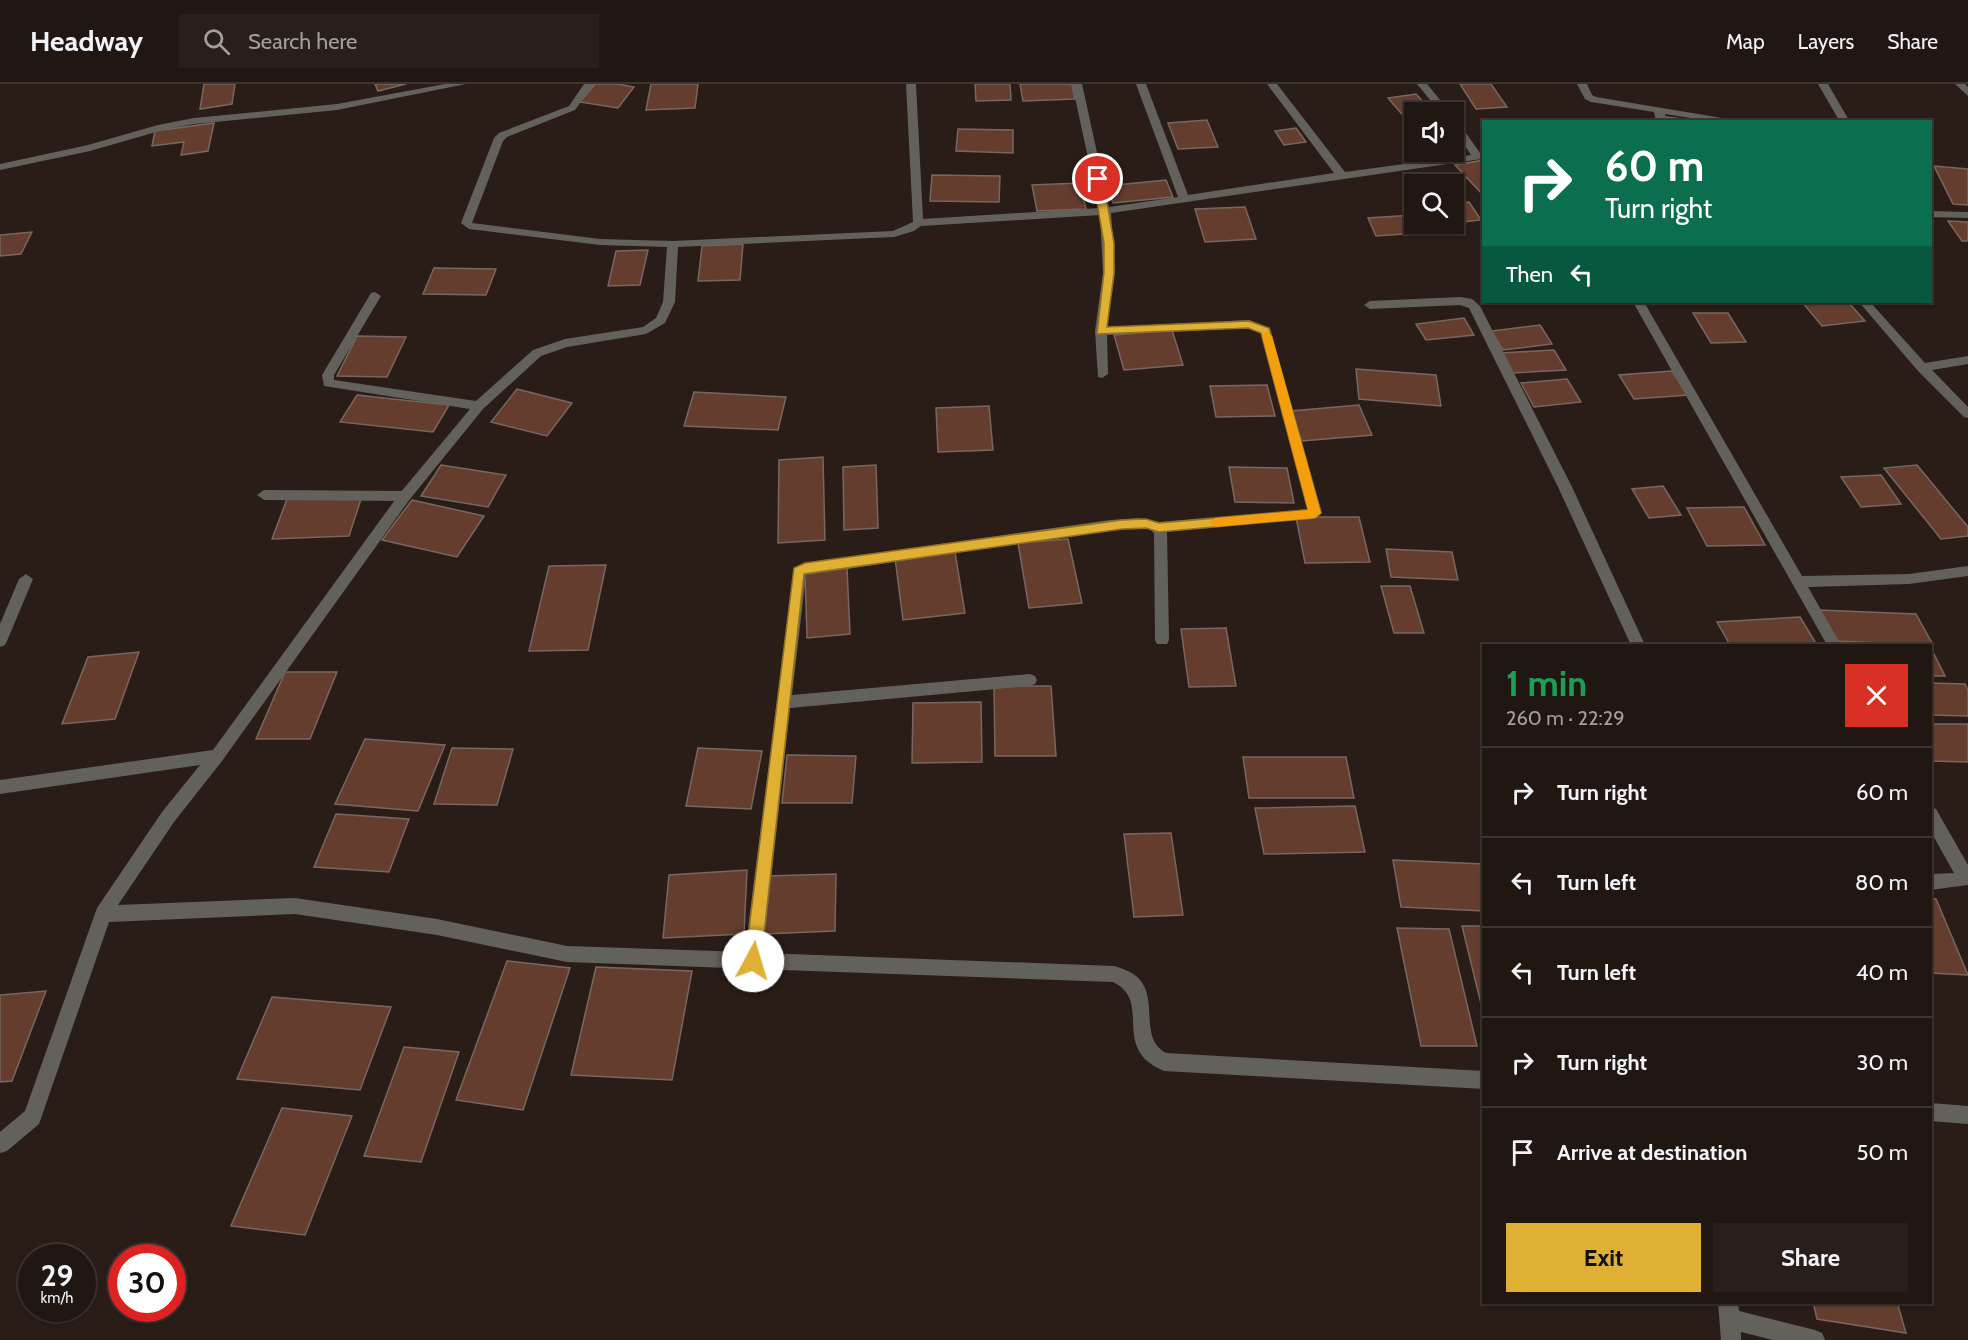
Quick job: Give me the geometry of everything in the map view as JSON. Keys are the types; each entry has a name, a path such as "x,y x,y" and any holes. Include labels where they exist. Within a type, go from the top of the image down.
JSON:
{"street":[{"path":"0,167 90,148 162,127 194,121 337,107 461,84"},
{"path":"589,84 572,108 503,135 498,140 466,223 469,226 600,242 673,244 894,234 910,230 918,223 1105,211 1440,162"},
{"path":"911,84 918,223"},
{"path":"1077,84 1105,211 1109,273 1101,331 1102,374"},
{"path":"1141,84 1184,199"},
{"path":"1272,84 1338,172 1343,175"},
{"path":"1422,84 1437,102"},
{"path":"1582,84 1588,97 1594,100 1727,120"},
{"path":"1823,84 1844,120"},
{"path":"1960,84 1968,93"},
{"path":"1659,110 1661,120"},
{"path":"1464,137 1478,157 1464,159"},
{"path":"1932,213 1968,215"},
{"path":"0,1144 32,1117 103,914 168,817 217,756 405,496 479,406 537,353 565,343 646,330 661,320 669,302 673,244"},
{"path":"375,296 328,375 328,383 479,406"},
{"path":"1370,305 1460,301 1474,306 1569,497 1638,644"},
{"path":"1639,303 1833,644"},
{"path":"1865,303 1922,368 1968,414"},
{"path":"753,961 783,702 792,572 805,567 1122,525 1146,524 1159,527 1315,513 1266,330 1249,324 1101,331"},
{"path":"1922,368 1968,360"},
{"path":"264,495 405,496"},
{"path":"1159,527 1162,640"},
{"path":"1798,582 1909,579 1968,571"},
{"path":"0,641 26,579"},
{"path":"783,702 1030,680"},
{"path":"0,787 217,756"},
{"path":"1932,818 1964,874 1964,879 1932,882"},
{"path":"103,914 295,906 437,927 567,954 1114,974 1128,978 1137,987 1141,1002 1142,1038 1145,1049 1152,1058 1164,1062 1482,1080"},
{"path":"1932,1112 1968,1115"},
{"path":"1731,1340 1729,1310 1815,1340"}],"building":[{"path":"204,84 235,84 232,104 200,109"},
{"path":"375,84 406,84 378,91"},
{"path":"595,84 634,87 618,108 580,102"},
{"path":"651,84 698,84 695,108 646,110"},
{"path":"975,84 1010,84 1011,100 976,101"},
{"path":"1020,84 1072,84 1075,99 1023,101"},
{"path":"1460,84 1491,84 1507,107 1476,109"},
{"path":"1416,94 1423,102 1404,102 1404,117 1388,98"},
{"path":"1665,117 1693,120 1666,120"},
{"path":"1207,120 1218,147 1178,149 1168,123"},
{"path":"214,123 208,151 181,155 184,142 152,146 155,131"},
{"path":"1296,128 1306,142 1284,145 1275,131"},
{"path":"958,129 1013,130 1013,153 956,151"},
{"path":"1482,160 1482,194 1464,174 1455,165"},
{"path":"1934,166 1968,169 1968,205 1953,204"},
{"path":"932,175 1000,176 999,202 930,201"},
{"path":"1166,180 1173,197 1113,203 1106,186"},
{"path":"1080,183 1086,209 1037,211 1032,185"},
{"path":"1469,202 1481,220 1464,222 1464,203"},
{"path":"1245,207 1256,239 1205,242 1195,209"},
{"path":"1404,216 1404,234 1376,236 1368,218"},
{"path":"1948,221 1968,222 1968,241 1962,241"},
{"path":"32,232 21,254 0,256 0,235"},
{"path":"743,244 740,280 698,281 702,246"},
{"path":"648,250 640,285 608,286 616,251"},
{"path":"434,268 496,269 486,295 423,294"},
{"path":"1803,303 1849,303 1865,321 1822,326"},
{"path":"1693,313 1728,313 1746,342 1711,343"},
{"path":"1464,318 1474,335 1426,340 1416,324"},
{"path":"1540,325 1552,344 1503,350 1491,331"},
{"path":"1172,330 1183,365 1124,370 1114,335"},
{"path":"357,336 406,337 387,377 337,376"},
{"path":"1554,350 1566,370 1511,373 1501,353"},
{"path":"1356,369 1436,375 1441,406 1359,399"},
{"path":"1672,371 1688,395 1634,399 1619,375"},
{"path":"1567,379 1581,402 1534,407 1521,383"},
{"path":"1267,385 1275,416 1216,417 1210,386"},
{"path":"517,389 572,403 547,436 491,422"},
{"path":"694,392 786,397 778,430 684,426"},
{"path":"357,395 449,405 433,432 340,422"},
{"path":"1359,405 1372,435 1302,441 1291,411"},
{"path":"989,406 993,450 938,452 936,408"},
{"path":"823,457 825,540 778,543 779,460"},
{"path":"441,465 506,475 488,507 421,496"},
{"path":"876,465 878,528 844,530 843,467"},
{"path":"1917,465 1968,527 1968,536 1941,539 1884,468"},
{"path":"1229,467 1287,468 1294,503 1235,502"},
{"path":"1881,475 1901,504 1861,507 1841,477"},
{"path":"1663,486 1681,515 1649,518 1632,489"},
{"path":"362,496 349,536 272,539 287,499"},
{"path":"412,500 484,516 457,557 382,540"},
{"path":"1744,507 1765,545 1707,546 1687,508"},
{"path":"1296,517 1359,517 1370,562 1305,563"},
{"path":"1068,539 1082,603 1029,608 1018,543"},
{"path":"1386,549 1452,552 1458,580 1391,577"},
{"path":"955,552 965,613 903,620 895,558"},
{"path":"606,565 588,650 529,651 549,566"},
{"path":"847,568 850,634 807,638 805,572"},
{"path":"1381,586 1410,586 1424,633 1394,633"},
{"path":"1819,610 1916,614 1933,645 1932,644 1833,641"},
{"path":"1800,617 1816,644 1729,644 1717,622"},
{"path":"1226,628 1236,686 1189,687 1181,629"},
{"path":"1932,650 1945,676 1932,676"},
{"path":"139,652 115,719 62,724 88,657"},
{"path":"285,672 337,672 310,739 256,739"},
{"path":"1932,683 1965,684 1968,690 1968,716 1932,715"},
{"path":"994,686 1051,686 1056,756 995,756"},
{"path":"981,702 982,762 912,763 913,703"},
{"path":"1932,724 1968,724 1968,762 1932,761"},
{"path":"365,739 445,745 418,811 335,804"},
{"path":"452,748 513,749 497,805 434,804"},
{"path":"698,748 762,751 751,809 686,806"},
{"path":"787,755 856,756 852,803 782,803"},
{"path":"1243,757 1346,757 1354,798 1249,798"},
{"path":"1355,806 1365,852 1264,854 1255,808"},
{"path":"336,814 409,819 389,872 314,867"},
{"path":"1171,833 1183,915 1134,917 1124,834"},
{"path":"1393,860 1482,864 1482,911 1401,907"},
{"path":"747,870 744,934 663,938 669,875"},
{"path":"836,874 835,931 762,934 766,876"},
{"path":"1932,898 1936,899 1968,975 1932,973"},
{"path":"1462,926 1482,926 1482,1008"},
{"path":"1397,928 1449,929 1477,1046 1421,1046"},
{"path":"507,961 570,968 523,1110 456,1100"},
{"path":"596,967 692,971 672,1080 571,1075"},
{"path":"46,991 12,1081 0,1082 0,995"},
{"path":"272,997 391,1007 360,1090 237,1079"},
{"path":"404,1047 459,1052 421,1162 364,1156"},
{"path":"282,1108 352,1116 305,1235 231,1226"},
{"path":"1813,1304 1898,1304 1906,1333 1817,1319"}],"slow traffic":[{"path":"1215,522 1315,513 1267,336"}],"route":[{"path":"753,961 798,572 805,567 1122,525 1154,524 1159,527 1315,513 1266,330 1249,324 1101,331 1109,273 1109,243 1098,179"}]}
